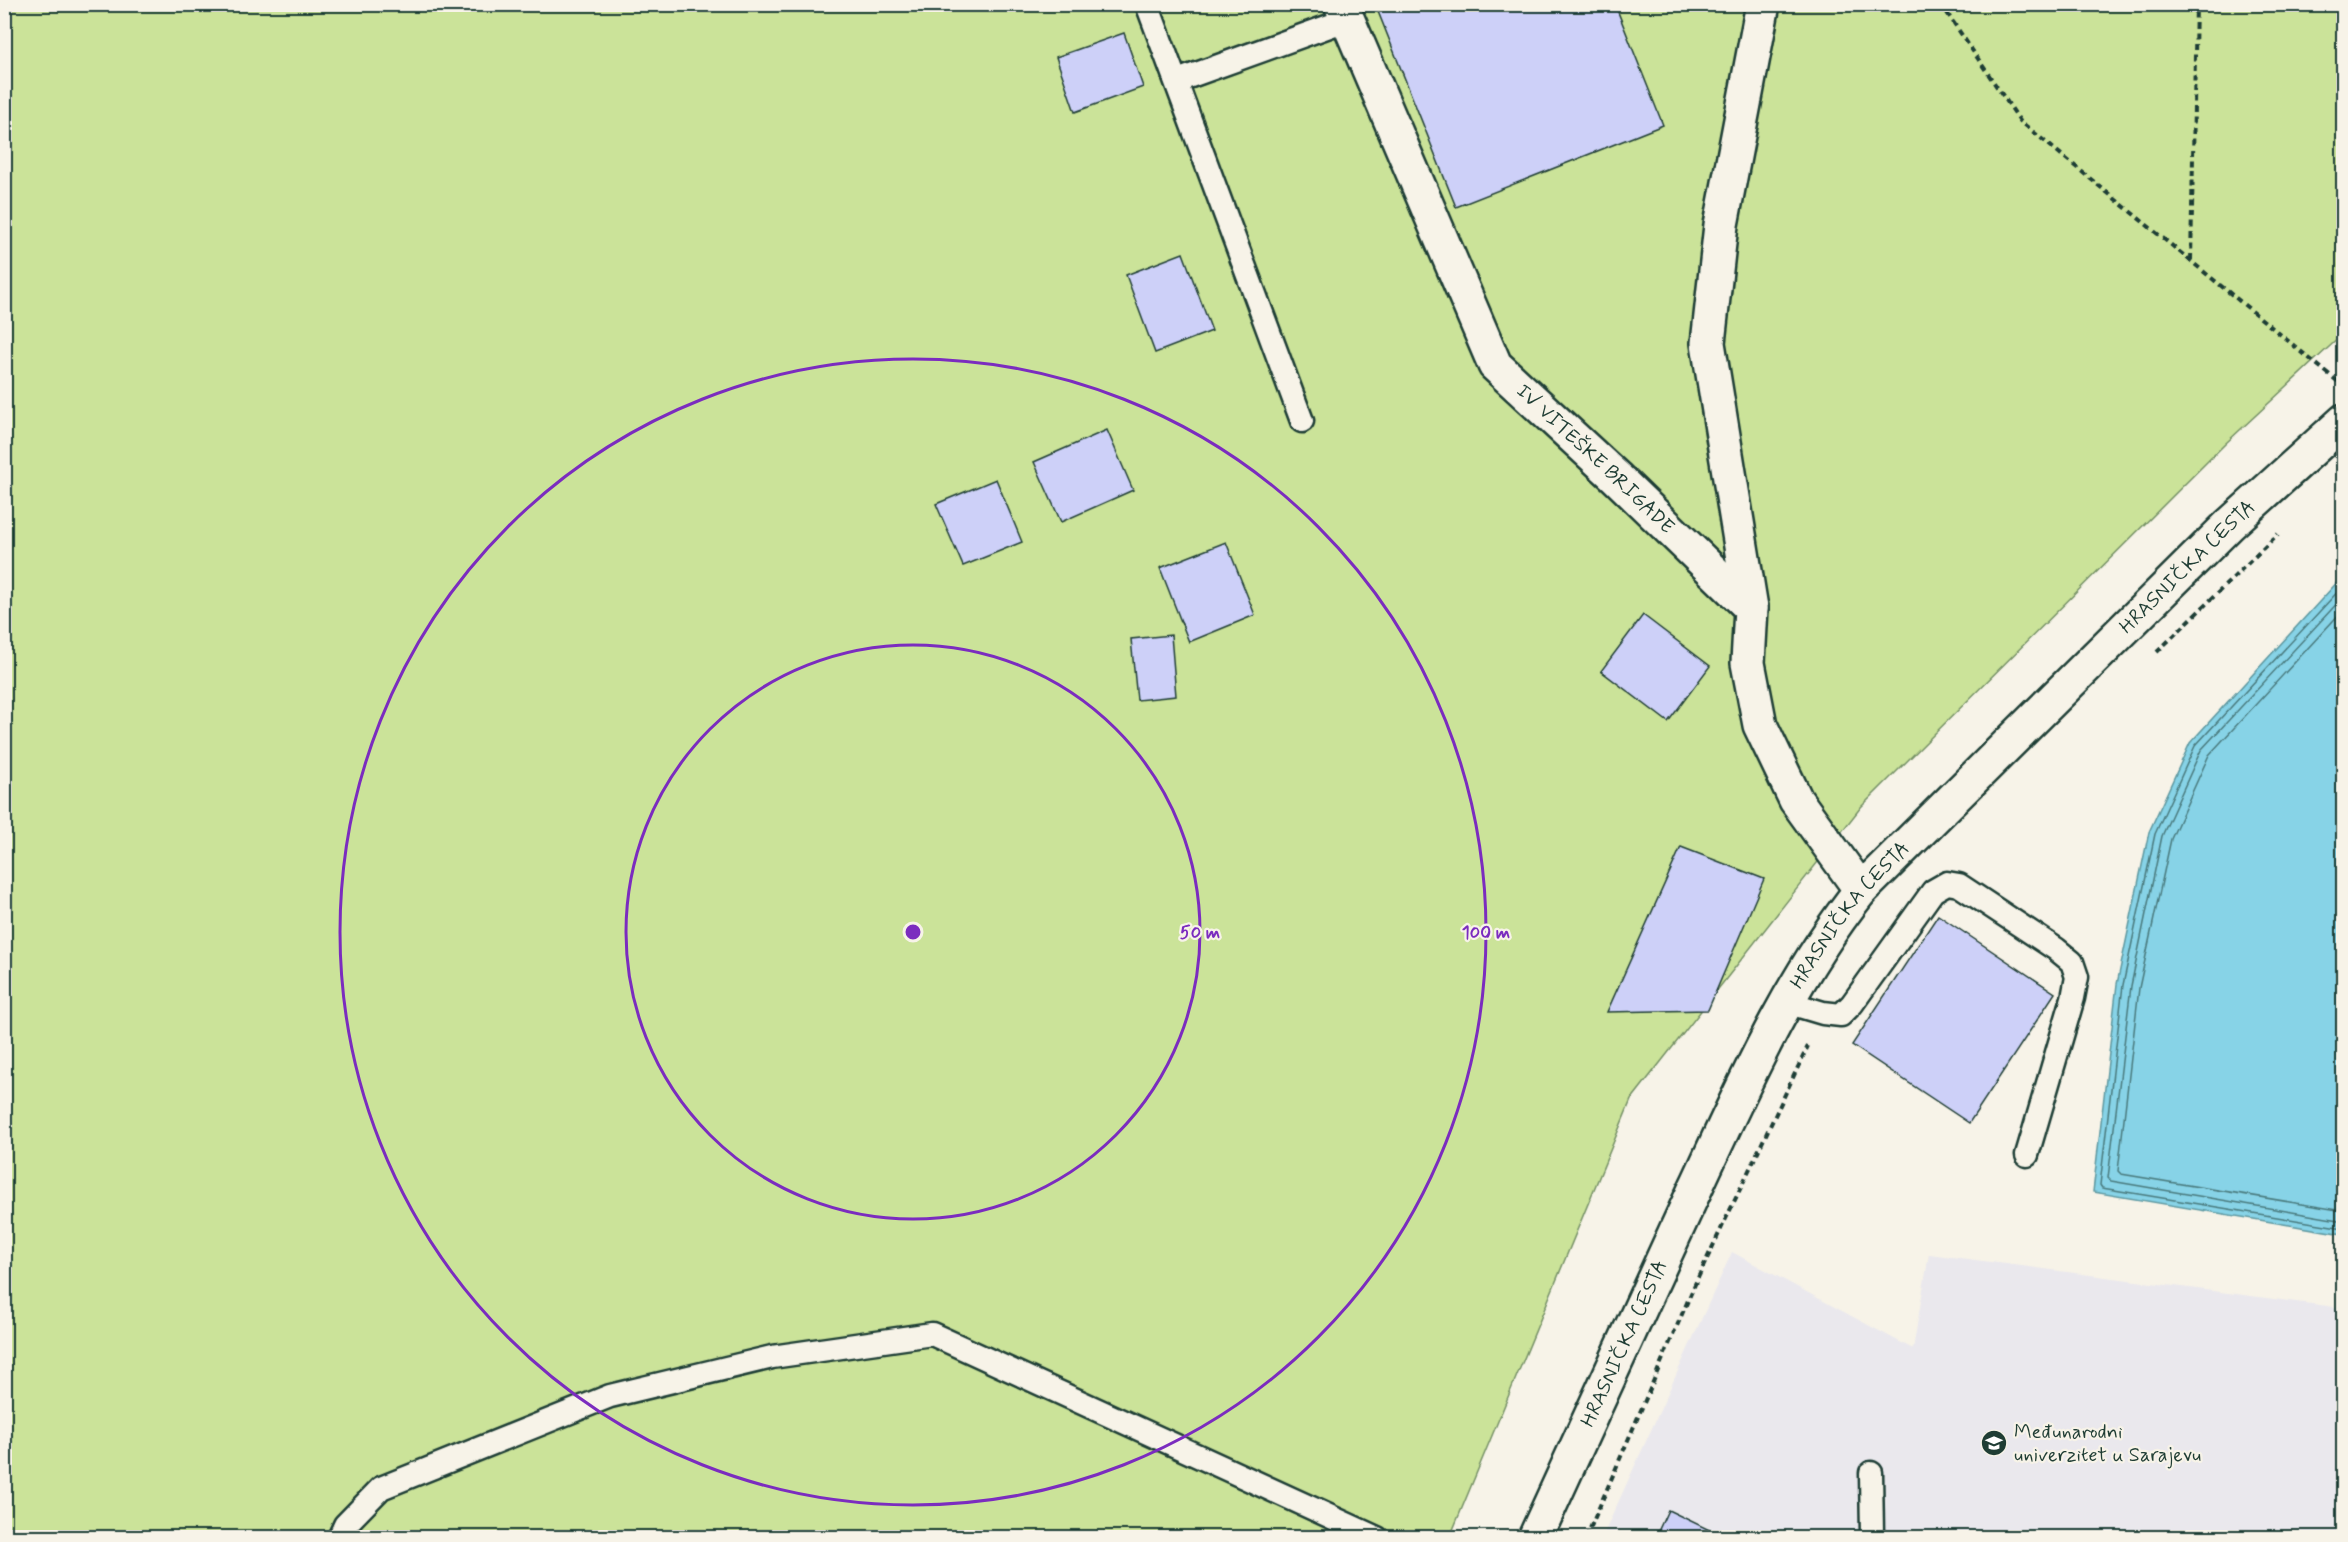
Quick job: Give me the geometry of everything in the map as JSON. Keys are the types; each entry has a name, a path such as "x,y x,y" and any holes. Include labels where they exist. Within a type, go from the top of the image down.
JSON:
{"street":[{"path":"1763,4 1721,225 1708,343 1751,608 1748,663 1760,725 1796,800 1861,890"},
{"name":"IV VITEŠKE BRIGADE","path":"1343,12 1495,365 1616,477 1751,608"},
{"name":"HRASNIČKA CESTA","path":"1534,1538 1729,1117 1786,1002 1830,928 1861,890 2229,525 2343,421"}],"lane":[{"path":"1147,4 1302,421"},
{"path":"1177,81 1343,12"},
{"path":"1786,1002 1823,1013 1841,1015 1852,1004 1933,891 1947,883 1959,885 2073,962 2077,977 2073,998 2027,1155"},
{"path":"339,1538 345,1525 381,1488 610,1396 772,1357 932,1334 1377,1538"},
{"path":"1871,1473 1872,1534 1874,1538"}],"path":[{"path":"1941,4 2020,121 2343,386"},
{"path":"2191,261 2196,4"}],"shaded area":[{"name":"Međunarodni univerzitet u Sarajevu","path":"1732,1252 1913,1349 1929,1254 2343,1308 2343,1537 1602,1538"}],"green space":[{"path":"5,5 2343,5 2343,334 2226,443 1861,807 1631,1100 1450,1537 5,1538"}],"water":[{"path":"2343,576 2343,1234 2093,1192 2117,984 2149,832 2190,743"}],"building":[{"path":"1375,4 1622,4 1616,7 1663,125 1456,207"},
{"path":"1124,33 1143,87 1075,112 1056,57"},
{"path":"1183,253 1212,331 1155,353 1126,275"},
{"path":"1107,430 1133,490 1061,522 1034,462"},
{"path":"996,479 1022,542 963,566 936,504"},
{"path":"1226,542 1255,615 1189,642 1160,568"},
{"path":"1643,615 1710,666 1668,722 1601,671"},
{"path":"1171,635 1176,696 1137,700 1131,639"},
{"path":"1681,847 1764,879 1708,1010 1607,1012"},
{"path":"1938,915 2055,993 1969,1123 1852,1045"},
{"path":"1668,1510 1726,1538 1655,1538"}],"place":[{"name":"Međunarodni univerzitet u Sarajevu","path":"1994,1443"}]}
